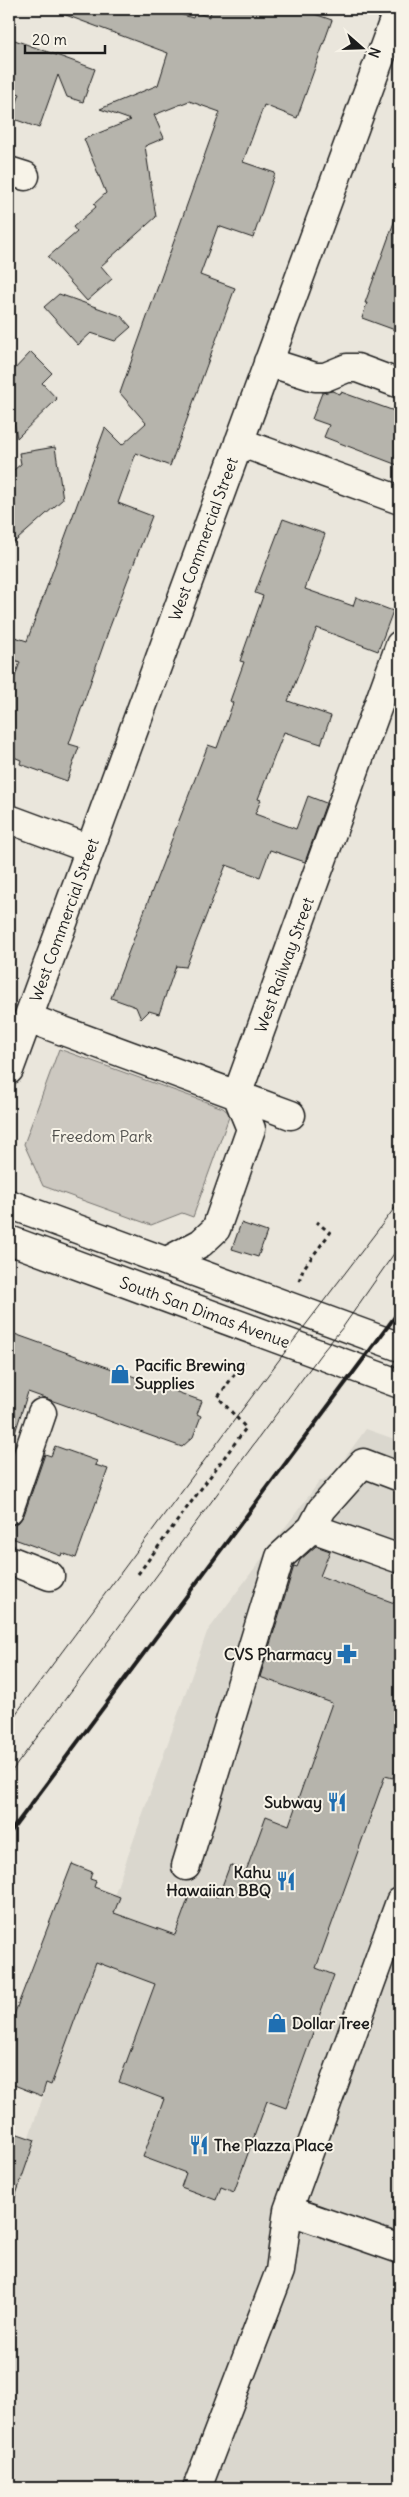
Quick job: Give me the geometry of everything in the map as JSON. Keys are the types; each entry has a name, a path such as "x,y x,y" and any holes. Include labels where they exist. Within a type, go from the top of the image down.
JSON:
{"street":[{"name":"West Commercial Street","path":"10,1062 28,1018 398,9"},
{"path":"268,362 315,378 325,377 347,368 357,368 400,384"},
{"path":"239,442 400,500"},
{"name":"West Railway Street","path":"236,1095 400,645"},
{"path":"9,820 90,849"},
{"path":"28,1018 291,1115"},
{"path":"167,1261 201,1243 216,1229 251,1129 236,1095"},
{"path":"9,1204 400,1347"},
{"name":"South San Dimas Avenue","path":"9,1240 400,1384"},
{"path":"9,1510 42,1413"},
{"path":"186,1866 280,1557 312,1528 322,1508 363,1463 400,1478"},
{"path":"312,1528 400,1559"},
{"path":"9,1560 50,1576"},
{"path":"197,2488 280,2271 288,2210 400,1902"},
{"path":"288,2210 400,2249"}],"path":[{"path":"298,1283 303,1269 330,1233 317,1222"},
{"path":"138,1574 246,1428 218,1397 245,1360"}],"shaded area":[{"path":"366,1429 400,1441 400,2459 390,2488 9,2488 9,2193 207,1632 319,1482 333,1474"}],"green space":[{"name":"Freedom Park","path":"59,1049 223,1108 230,1114 193,1217 182,1213 151,1225 43,1186 24,1144"}],"building":[{"path":"55,9 163,9 193,18 195,12 209,17 212,9 300,9 332,20 297,118 264,105 243,162 275,173 253,238 218,226 200,275 235,288 170,466 136,453 118,503 152,516 109,629 69,744 79,747 67,781 20,764 21,760 9,755 9,693 20,662 9,658 9,635 27,641 105,428 122,445 146,423 120,393 220,112 189,101 154,115 164,138 145,146 156,217 101,266 112,279 87,301 48,257 77,232 73,227 96,207 94,204 106,193 84,139 131,120 100,109 158,85 168,53 55,11"},
{"path":"9,38 95,69 83,102 67,97 58,75 39,128 11,118 20,94 9,90"},
{"path":"398,211 400,212 400,317 395,330 362,318 367,303 365,303"},
{"path":"59,294 121,316 131,327 115,341 91,333 78,345 44,307"},
{"path":"31,352 52,373 42,383 57,399 17,438 12,411 9,414 9,375"},
{"path":"332,391 340,394 341,392 400,413 400,466 324,437 329,425 312,419 322,393"},
{"path":"55,447 63,499 9,547 9,474 21,464 19,453"},
{"path":"283,519 325,534 305,589 353,606 356,597 393,611 378,651 317,628 288,701 331,716 321,744 284,732 258,799 261,800 255,814 296,829 308,796 326,803 305,862 270,850 260,877 226,865 186,967 176,966 159,1014 149,1011 141,1019 136,1007 111,998 208,745 217,748 233,703 230,701 244,662 240,661 263,596 255,593"},
{"path":"241,1223 267,1232 258,1257 232,1249"},
{"path":"9,1332 202,1401 197,1414 201,1416 193,1437 182,1447 28,1392 13,1439 9,1439"},
{"path":"55,1446 97,1461 95,1465 108,1469 76,1558 62,1553 61,1556 9,1537 9,1525 19,1522 24,1515 45,1454 51,1456"},
{"path":"316,1546 330,1551 320,1576 400,1605 400,1758 393,1778 385,1776 316,1968 334,1975 286,2108 267,2101 234,2192 221,2187 216,2200 181,2187 186,2173 143,2157 164,2099 119,2082 155,1984 96,1962 51,2085 46,2083 42,2096 9,2083 9,2028 72,1864 92,1872 90,1879 96,1881 94,1887 120,1897 114,1913 175,1935 192,1888 218,1897 230,1865 246,1871 266,1816 289,1825 332,1703 260,1677 294,1566 297,1567 300,1560"},
{"path":"15,2133 35,2140 12,2206 9,2206 9,2150"}],"tram line":[{"path":"9,1723 291,1344 400,1201"},
{"path":"9,1775 320,1355 343,1327 400,1245"}],"railway":[{"path":"9,1834 400,1310"}],"place":[{"name":"Pacific Brewing Supplies","path":"120,1374"},
{"name":"CVS Pharmacy","path":"347,1654"},
{"name":"Subway","path":"337,1802"},
{"name":"Kahu Hawaiian BBQ","path":"286,1881"},
{"name":"Dollar Tree","path":"277,2023"},
{"name":"The Plazza Place","path":"199,2145"}]}
